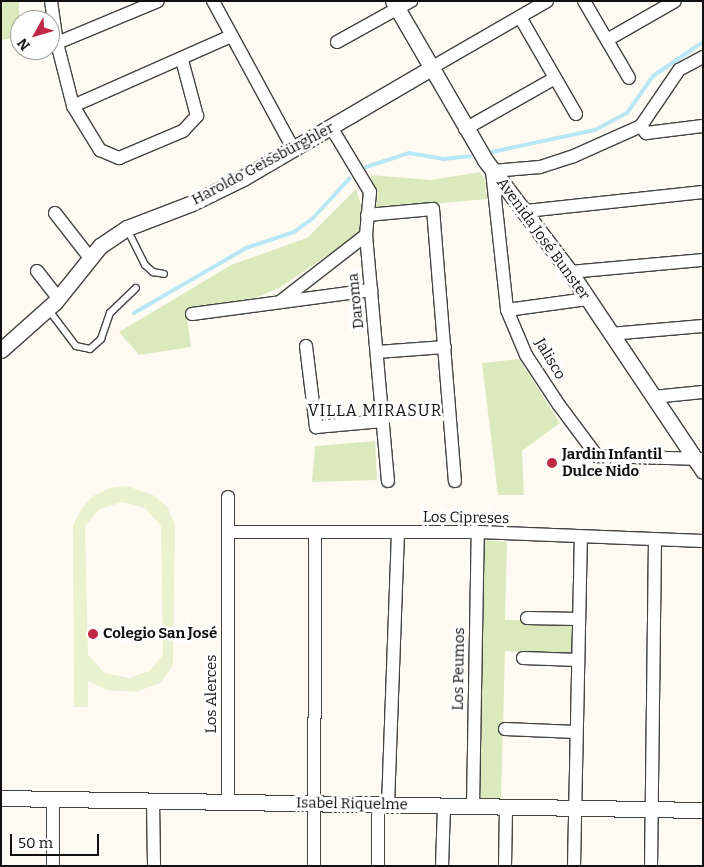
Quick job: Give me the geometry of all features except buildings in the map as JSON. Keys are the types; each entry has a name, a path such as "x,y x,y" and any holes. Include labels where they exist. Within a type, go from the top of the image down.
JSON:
{"street":[{"path":"60,42 158,1"},
{"path":"213,1 294,150"},
{"path":"337,42 395,5 410,1"},
{"name":"Haroldo Geissbürghler","path":"1,350 48,309 100,246 127,228 190,204 294,150 547,1"},
{"path":"584,1 629,78"},
{"path":"607,40 675,1"},
{"name":"Avenida José Bunster","path":"395,5 465,129 492,170 526,211 570,272 610,334 700,463"},
{"path":"520,17 576,114"},
{"path":"73,106 182,60 231,36"},
{"path":"60,55 73,106 100,150 119,158 182,131 197,116 182,60"},
{"path":"492,170 540,166 574,156 641,126 679,70 703,57"},
{"path":"465,129 554,78"},
{"path":"641,126 646,133 703,126"},
{"name":"Daroma","path":"331,127 370,192 366,235 388,481"},
{"name":"Jalisco","path":"492,170 508,310 526,354 598,456 700,463"},
{"path":"526,211 703,192"},
{"path":"367,215 433,208 455,481"},
{"path":"55,213 90,258"},
{"path":"279,302 366,235"},
{"path":"570,272 703,260"},
{"path":"37,271 58,298"},
{"path":"192,314 371,290"},
{"path":"508,310 588,300"},
{"path":"610,334 703,326"},
{"path":"306,346 316,427 383,421"},
{"path":"377,352 444,347"},
{"path":"653,397 703,392"},
{"name":"Los Alerces","path":"228,497 228,802"},
{"name":"Los Cipreses","path":"228,532 315,534 478,532 581,538 703,541"},
{"name":"Los Peumos","path":"473,806 478,532"},
{"path":"314,866 315,534"},
{"path":"378,866 398,534"},
{"path":"574,866 581,538"},
{"path":"651,866 655,539"},
{"path":"527,618 579,619"},
{"path":"523,658 578,660"},
{"path":"505,729 576,732"},
{"name":"Isabel Riquelme","path":"1,798 703,810"},
{"path":"53,799 54,866"},
{"path":"153,801 154,866"},
{"path":"442,866 444,806"},
{"path":"505,866 506,807"}],"lane":[{"path":"127,228 145,265 153,272 164,274"},
{"path":"48,309 76,346 90,349 101,339 110,313 136,288"}],"green space":[{"path":"1,1 19,1 19,10 10,10 10,39 1,40"},
{"path":"480,172 485,181 487,199 375,209 378,196 370,175 431,180"},
{"path":"356,189 361,205 359,234 279,288 257,297 186,311 191,347 139,355 119,332 231,265 307,238"},
{"path":"519,359 560,423 522,451 524,495 498,495 482,363"},
{"path":"375,441 377,480 312,482 315,446"},
{"path":"127,486 153,495 167,507 175,524 173,666 160,683 136,692 107,690 88,681 88,707 74,707 73,526 81,509 93,496 109,488","holes":["122,502 145,508 161,526 163,655 149,671 129,678 105,673 88,655 85,526 100,509"]},
{"path":"481,540 507,542 505,620 574,622 574,657 522,655 522,652 505,651 501,800 477,800"}],"waterway":[{"path":"492,152 595,130 627,113 653,76 703,42"},
{"path":"366,167 409,153 443,159 470,156"},
{"path":"134,313 246,248 294,232 313,218 350,178"}],"place":[{"name":"Jardin Infantil Dulce Nido","path":"552,463"},
{"name":"Colegio San José","path":"93,634"}],"district":[{"name":"VILLA MIRASUR","path":"375,411"}]}
